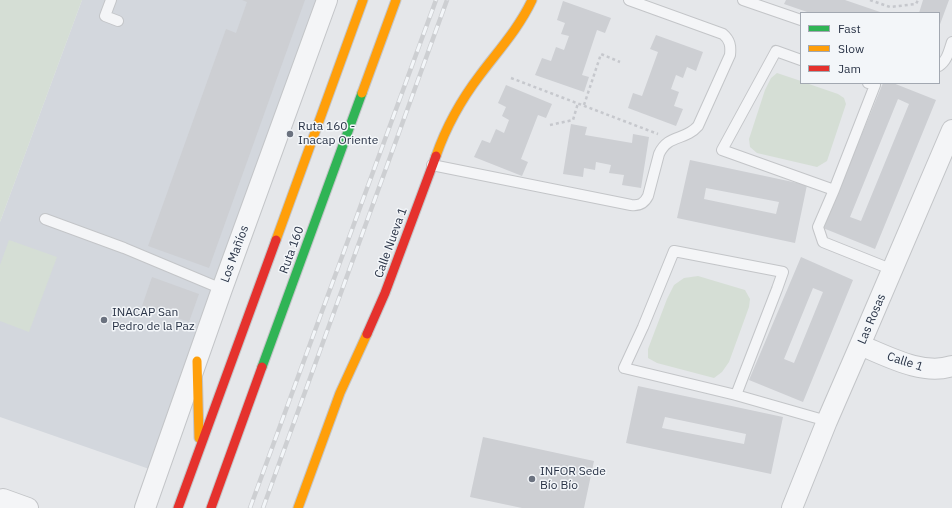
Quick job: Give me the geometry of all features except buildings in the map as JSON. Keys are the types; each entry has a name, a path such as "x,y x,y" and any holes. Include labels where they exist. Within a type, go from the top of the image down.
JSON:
{"main road":[{"name":"Ruta 160","path":"178,508 363,0"},
{"name":"Ruta 160","path":"211,508 396,0"},
{"name":"Calle Nueva 1","path":"298,508 340,393 385,293 432,165 448,126 459,106 485,68 518,26 532,0"},
{"path":"197,361 199,451"}],"street":[{"name":"Los Mañíos","path":"145,508 222,289 327,0"},
{"name":"Las Rosas","path":"792,508 827,421 893,270 948,154 952,130"},
{"name":"Calle 1","path":"860,345 918,368 938,369 952,366"},
{"path":"3,499 28,508"}],"lane":[{"path":"111,0 105,16 118,21"},
{"path":"432,165 631,205 637,206 642,204 648,196 659,154 664,145 671,140 689,134 698,126 730,55 731,49 730,43 723,34 629,0"},
{"path":"744,0 767,4 800,20"},
{"path":"940,65 945,60 952,42"},
{"path":"800,60 776,51 722,150 834,190"},
{"path":"870,84 875,86 818,227 823,242 893,270"},
{"path":"45,219 124,248 222,289"},
{"path":"736,395 783,272 674,250 643,327 624,368 736,395 827,421"}],"path":[{"path":"870,0 890,7 916,4 918,0"},
{"path":"584,105 601,54 620,62"},
{"path":"511,78 658,134 664,145"},
{"path":"550,125 573,120 578,103"}],"shaded area":[{"path":"0,0 82,0 0,222"},
{"name":"INACAP San Pedro de la Paz","path":"82,0 318,0 155,471 0,417 0,222"},
{"path":"777,73 800,81 800,84 809,84 838,94 844,98 846,104 827,161 817,167 757,153 750,147 749,139 765,90 771,78"},
{"path":"9,240 57,257 29,332 0,321 0,265"},
{"path":"698,276 745,290 750,299 749,307 729,362 722,372 714,378 657,363 648,358 648,349 667,299 674,285 684,278"}],"railway":[{"path":"250,508 436,0"},
{"path":"263,508 447,0"}],"traffic: fast":[{"path":"262,367 362,93"}],"traffic: slow":[{"path":"276,240 363,0"},
{"path":"362,93 396,0"},
{"path":"436,156 449,124 460,104 473,84 515,30 532,0"},
{"path":"298,508 340,393 367,334"},
{"path":"197,361 199,438"}],"traffic: jam":[{"path":"367,334 385,293 436,156"},
{"path":"178,508 276,240"},
{"path":"211,508 262,367"}],"place":[{"name":"Ruta 160 - Inacap Oriente","path":"290,134"},
{"name":"INACAP San Pedro de la Paz","path":"104,320"},
{"name":"INFOR Sede Bío Bío","path":"532,479"}]}
